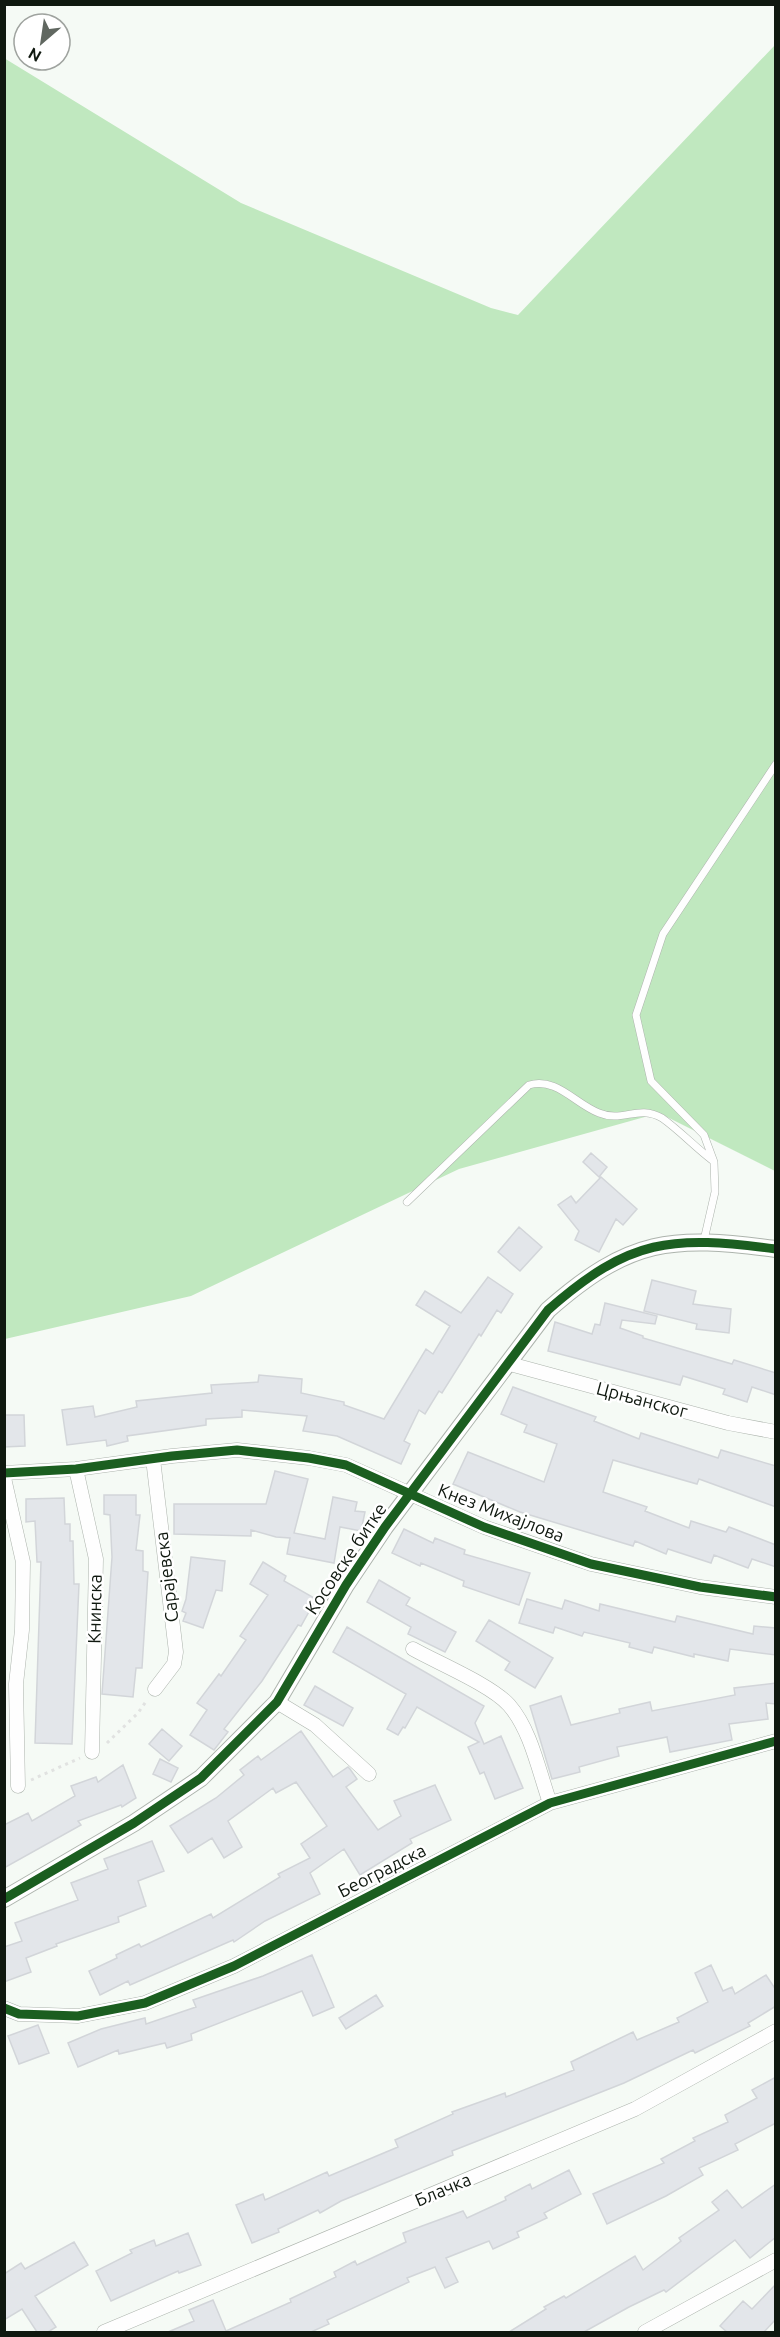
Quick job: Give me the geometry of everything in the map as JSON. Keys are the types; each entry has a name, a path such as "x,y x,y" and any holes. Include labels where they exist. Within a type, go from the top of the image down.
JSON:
{"street":[{"name":"Косовске битке","path":"4,1899 134,1823 201,1778 277,1702 346,1585 410,1495 510,1364 548,1310 581,1281 623,1256 664,1244 704,1240 776,1249"},
{"name":"Црњанског","path":"510,1364 729,1423 776,1432"},
{"name":"Кнез Михајлова","path":"4,1473 76,1469 237,1450 309,1458 346,1466 484,1527 591,1564 700,1587 776,1597"},
{"name":"Сарајевска","path":"153,1460 176,1652 174,1664 155,1689"},
{"name":"Книнска","path":"76,1469 96,1559 92,1752"},
{"path":"4,1478 23,1562 22,1630 16,1684 18,1786"},
{"path":"413,1649 491,1692 508,1705 524,1729 550,1803"},
{"path":"277,1702 315,1725 369,1774"},
{"name":"Београдска","path":"4,2008 19,2014 78,2016 145,2003 234,1966 550,1803 776,1741"},
{"name":"Блачка","path":"104,2332 635,2109 776,2031"},
{"path":"645,2332 776,2260"}],"lane":[{"path":"704,1240 715,1192 714,1162 704,1135 651,1081 636,1015 663,934 776,764"},
{"path":"407,1202 529,1085 539,1082 562,1090 598,1113 614,1117 644,1110 662,1118 714,1162"}],"green space":[{"path":"775,45 775,1171 659,1113 459,1169 191,1296 5,1339 4,58 12,63 12,72 27,72 241,203 491,308 518,315"}],"building":[{"path":"591,1153 607,1167 599,1177 583,1162"},
{"path":"601,1177 637,1209 623,1225 616,1219 599,1252 575,1240 579,1231 558,1205 571,1196 576,1203"},
{"path":"519,1227 542,1247 520,1271 498,1252"},
{"path":"488,1277 513,1294 501,1313 497,1310 481,1336 479,1334 442,1393 439,1391 425,1414 419,1410 404,1441 410,1444 401,1464 337,1436 303,1431 307,1416 242,1410 242,1417 206,1419 206,1425 127,1436 128,1441 107,1446 106,1440 67,1445 62,1410 93,1406 95,1417 137,1407 136,1401 212,1393 211,1385 258,1382 259,1375 302,1379 301,1393 344,1402 344,1405 384,1419 426,1349 433,1354 450,1326 416,1305 425,1291 461,1313"},
{"path":"652,1280 696,1291 693,1304 731,1309 729,1333 696,1329 697,1324 644,1311"},
{"path":"605,1303 657,1316 655,1324 622,1320 620,1328 643,1336 643,1338 732,1364 734,1360 776,1373 776,1395 752,1387 747,1402 723,1394 725,1389 683,1376 680,1385 548,1351 555,1322 592,1334 595,1324 600,1325"},
{"path":"513,1387 596,1417 594,1421 639,1439 641,1433 718,1458 721,1450 776,1466 776,1507 699,1479 697,1484 613,1460 603,1492 647,1507 645,1511 689,1528 691,1521 726,1532 729,1527 776,1545 776,1567 752,1559 748,1568 714,1555 711,1563 668,1549 666,1554 635,1541 633,1546 520,1512 453,1484 468,1452 544,1482 557,1444 524,1432 527,1425 501,1414"},
{"path":"4,1415 24,1415 25,1446 4,1447"},
{"path":"275,1471 308,1479 294,1533 325,1539 333,1497 357,1502 355,1511 365,1512 361,1531 340,1527 334,1563 287,1554 290,1538 276,1537 251,1530 251,1536 174,1534 174,1504 266,1504"},
{"path":"104,1495 136,1495 136,1515 140,1515 136,1550 143,1551 143,1571 148,1572 142,1668 136,1668 133,1697 102,1694 112,1557 110,1515 104,1514"},
{"path":"64,1498 65,1524 70,1524 70,1541 73,1541 74,1584 79,1584 72,1744 35,1743 41,1562 37,1562 35,1521 26,1522 26,1499"},
{"path":"404,1529 433,1543 435,1538 465,1550 464,1554 530,1573 519,1605 463,1586 464,1581 421,1563 420,1566 392,1553"},
{"path":"191,1557 225,1561 222,1591 216,1590 203,1628 183,1621 186,1613 182,1611 186,1599"},
{"path":"263,1562 286,1576 284,1581 316,1599 301,1626 298,1625 262,1681 224,1729 228,1732 214,1750 190,1735 207,1710 197,1703 219,1674 221,1676 246,1640 240,1636 268,1595 250,1584"},
{"path":"379,1580 410,1598 406,1605 456,1632 445,1652 408,1634 411,1627 367,1602"},
{"path":"527,1599 562,1609 565,1600 599,1611 600,1604 675,1622 677,1616 753,1634 754,1626 776,1628 776,1655 730,1649 728,1661 694,1654 694,1657 654,1647 652,1653 629,1647 630,1643 584,1632 582,1636 555,1627 553,1633 519,1623"},
{"path":"489,1620 553,1658 535,1688 505,1670 510,1662 476,1641"},
{"path":"347,1627 484,1706 475,1723 484,1744 501,1736 523,1788 495,1799 484,1772 480,1774 468,1747 479,1742 417,1707 405,1728 403,1727 398,1735 387,1729 406,1694 333,1652"},
{"path":"776,1683 776,1704 766,1703 768,1719 729,1724 732,1740 670,1752 667,1737 617,1747 619,1756 579,1767 580,1772 552,1779 530,1706 561,1696 571,1725 620,1713 619,1709 650,1702 652,1711 735,1695 734,1688"},
{"path":"315,1686 353,1708 343,1726 304,1705"},
{"path":"162,1729 182,1746 169,1761 149,1744"},
{"path":"301,1731 333,1777 348,1767 350,1769 357,1779 346,1787 378,1830 401,1816 394,1801 435,1785 451,1820 410,1839 412,1843 360,1875 344,1849 310,1873 320,1894 265,1921 234,1942 233,1940 130,1985 128,1981 100,1995 89,1971 117,1958 116,1955 139,1944 141,1947 211,1914 213,1918 280,1877 278,1874 310,1858 301,1844 327,1826 296,1782 276,1793 273,1788 228,1821 242,1847 224,1858 212,1838 188,1853 170,1826 216,1798 244,1775 240,1770 258,1756 261,1760"},
{"path":"160,1759 178,1768 171,1782 153,1774"},
{"path":"123,1765 136,1798 122,1807 121,1805 78,1821 81,1825 4,1868 4,1825 28,1813 32,1821 75,1796 71,1786 96,1777 98,1782"},
{"path":"152,1841 164,1871 138,1881 146,1906 118,1917 119,1922 56,1944 57,1946 26,1958 31,1972 4,1982 4,1947 22,1941 15,1923 78,1900 71,1883 108,1869 104,1859"},
{"path":"312,1955 334,2007 313,2016 302,1991 191,2034 192,2040 167,2048 165,2043 119,2054 118,2050 78,2067 68,2043 101,2029 145,2018 146,2024 196,2007 193,2000 263,1976"},
{"path":"711,1965 723,1991 732,1987 735,1994 766,1975 776,1990 776,2006 748,2023 750,2026 695,2053 693,2050 624,2083 452,2151 453,2155 341,2201 320,2213 318,2210 278,2229 279,2232 252,2243 236,2205 263,2194 265,2200 327,2172 329,2176 398,2147 395,2140 453,2114 452,2112 505,2093 506,2097 574,2070 571,2062 633,2032 637,2040 679,2022 677,2018 708,2002 695,1973"},
{"path":"376,1995 383,2006 346,2029 339,2018"},
{"path":"38,2025 49,2053 19,2064 8,2036"},
{"path":"776,2077 776,2123 735,2144 738,2150 699,2168 703,2175 666,2196 607,2224 593,2194 664,2163 661,2159 695,2141 693,2138 728,2122 725,2115 757,2098 752,2090"},
{"path":"569,2170 581,2194 544,2213 547,2218 517,2232 519,2237 493,2249 489,2241 446,2258 458,2282 445,2288 435,2267 407,2278 409,2282 327,2320 329,2324 311,2332 168,2332 194,2321 189,2310 213,2300 226,2331 291,2302 290,2299 336,2277 334,2272 355,2261 357,2265 406,2242 403,2233 463,2211 467,2218 506,2200 505,2197 530,2184 532,2189"},
{"path":"776,2184 776,2237 750,2258 735,2240 666,2292 664,2290 629,2307 584,2332 509,2332 546,2309 544,2307 564,2296 566,2298 635,2256 643,2270 681,2241 679,2238 719,2210 712,2202 727,2190 742,2208"},
{"path":"188,2233 201,2265 179,2273 178,2271 111,2301 96,2271 132,2253 130,2250 154,2240 156,2246"},
{"path":"74,2242 88,2265 35,2296 56,2327 48,2332 37,2332 22,2309 4,2320 4,2274 21,2263 25,2269"},
{"path":"776,2284 776,2319 764,2332 727,2332 720,2326 743,2301 752,2309"}],"cycle path":[{"path":"4,1899 134,1823 201,1778 277,1702 346,1585 385,1527 548,1310 603,1268 628,1255 653,1247 708,1242 776,1249"},
{"path":"4,1473 76,1469 237,1450 309,1458 346,1465 484,1527 591,1564 700,1587 776,1597"},
{"path":"4,2008 19,2014 78,2016 145,2003 234,1966 550,1803 776,1741"}]}
